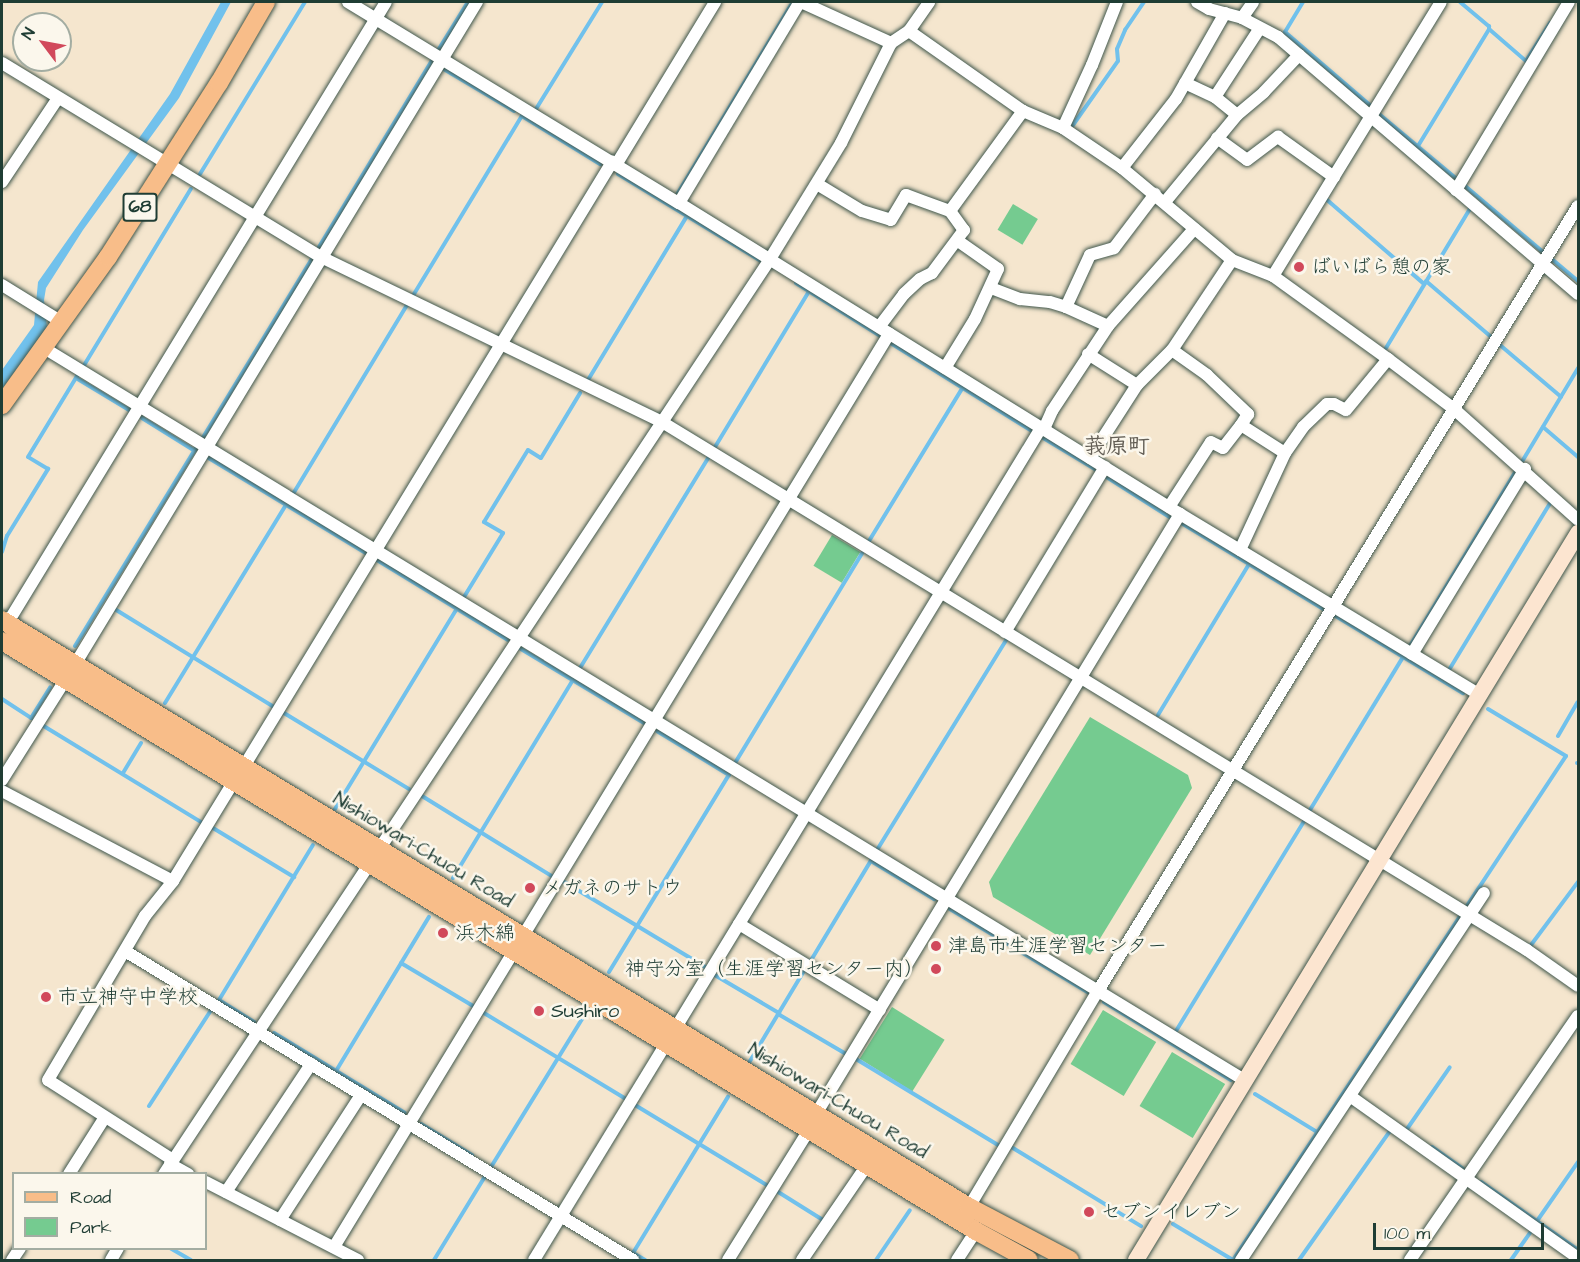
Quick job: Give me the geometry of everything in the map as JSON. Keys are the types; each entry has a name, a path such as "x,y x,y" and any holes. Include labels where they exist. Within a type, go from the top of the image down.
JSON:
{"main road":[{"name":"68","path":"2,405 44,348 168,166 266,2"},
{"name":"Nishiowari-Chuou Road","path":"4,628 69,672 812,1122 1070,1260"},
{"name":"Nishiowari-Chuou Road","path":"812,1122 867,1165 1029,1260"}],"street":[{"path":"348,2 680,203 1180,514 1480,695"},
{"path":"4,628 386,2"},
{"path":"2,780 477,2"},
{"path":"185,1172 169,1166 105,1117 48,1080 145,916 173,881 501,344 715,2"},
{"path":"680,203 801,2 891,43"},
{"path":"169,1166 770,259 841,143 891,43 909,32 929,2"},
{"path":"1062,128 1092,65 1117,2"},
{"path":"1197,2 1242,18 1278,37 1578,294"},
{"path":"1242,18 1253,2"},
{"path":"1274,276 1441,2"},
{"path":"1456,190 1569,2"},
{"path":"1122,168 1185,83 1225,13"},
{"path":"1215,97 1260,28"},
{"path":"909,32 1023,111 1062,128 1122,168 1232,260 1274,276 1388,359 1454,409 1525,469 1578,520"},
{"path":"1066,307 1090,255 1114,248 1237,115 1264,93 1299,55"},
{"path":"2,63 321,257 662,422 1527,950 1578,986"},
{"path":"1185,83 1215,97 1237,115"},
{"path":"2,182 58,98"},
{"path":"950,211 1023,111"},
{"path":"1217,138 1247,160 1278,136 1334,177"},
{"path":"333,1247 788,500 904,294 920,279 932,273 964,230 950,211 906,195 891,220 862,211 817,184"},
{"path":"969,1207 1098,991 1578,206"},
{"path":"534,1260 1088,354 1108,326 1194,229"},
{"path":"945,368 991,288 998,270 958,241"},
{"path":"1090,458 1137,386 1172,350 1232,260"},
{"path":"2,285 62,322"},
{"path":"991,288 1020,299 1066,307 1108,326"},
{"path":"44,348 1246,1081"},
{"path":"1169,507 1211,442 1223,448 1248,414 1207,375 1172,350"},
{"path":"1088,354 1137,386"},
{"path":"1240,550 1285,453 1303,427 1327,404 1334,404 1346,410 1388,359"},
{"path":"1241,425 1285,453"},
{"path":"1005,632 1105,467"},
{"path":"1412,654 1525,469"},
{"path":"728,1260 1180,514"},
{"path":"1136,1260 1578,533"},
{"path":"2,791 173,881"},
{"path":"1241,1260 1350,1096 1465,913 1484,894"},
{"path":"739,924 880,1010"},
{"path":"125,951 633,1260"},
{"path":"1410,1260 1578,1016"},
{"path":"226,1192 311,1064"},
{"path":"280,1220 361,1095"},
{"path":"1350,1096 1465,1180 1578,1258"},
{"path":"70,1172 105,1117"},
{"path":"802,1260 867,1165"},
{"path":"207,1182 358,1260"},
{"path":"957,1260 976,1231"}],"green space":[{"path":"1013,204 1038,219 1022,245 998,230"},
{"path":"832,535 860,552 842,583 813,566"},
{"path":"1090,717 1188,775 1192,788 1090,955 993,897 989,882"},
{"path":"892,1007 945,1040 912,1092 860,1059"},
{"path":"1103,1010 1156,1042 1124,1096 1071,1064"},
{"path":"1172,1052 1225,1084 1193,1138 1140,1106"}],"water":[{"path":"221,2 231,2 179,98 83,230 46,288 44,300 47,327 2,389 2,370 34,325 38,282 170,94"}],"waterway":[{"path":"200,174 305,2"},
{"path":"437,52 468,2"},
{"path":"536,109 602,2"},
{"path":"1073,125 1118,61 1117,49 1125,30 1144,2"},
{"path":"1303,2 1285,32 1371,106"},
{"path":"1460,2 1489,26 1489,29"},
{"path":"678,193 791,5"},
{"path":"1418,146 1489,29 1526,61 1550,23"},
{"path":"319,247 433,59"},
{"path":"442,68 514,111"},
{"path":"1379,114 1458,180"},
{"path":"522,116 600,164"},
{"path":"414,294 522,116"},
{"path":"618,174 761,261"},
{"path":"1464,185 1543,252"},
{"path":"83,367 191,189"},
{"path":"1326,199 1424,284"},
{"path":"1386,348 1470,209"},
{"path":"588,380 687,216"},
{"path":"202,439 312,259"},
{"path":"1553,260 1578,281"},
{"path":"1426,281 1491,337"},
{"path":"796,283 882,337"},
{"path":"715,447 809,291"},
{"path":"293,494 407,305"},
{"path":"889,342 1032,431"},
{"path":"1500,345 1561,397"},
{"path":"1523,460 1578,368"},
{"path":"2,552 7,536 48,469 28,457 77,376"},
{"path":"76,378 129,410"},
{"path":"869,541 963,387"},
{"path":"464,597 503,533 484,522 528,450 541,458 580,393"},
{"path":"142,418 195,451"},
{"path":"1543,427 1578,457"},
{"path":"1040,436 1098,471"},
{"path":"75,646 196,448"},
{"path":"207,457 367,554"},
{"path":"580,668 708,458"},
{"path":"1410,646 1516,471"},
{"path":"1105,476 1171,518"},
{"path":"1449,670 1550,503"},
{"path":"165,703 286,505"},
{"path":"1183,524 1325,610"},
{"path":"735,763 862,553"},
{"path":"377,560 508,640"},
{"path":"1158,715 1249,564"},
{"path":"113,608 274,707"},
{"path":"335,809 457,608"},
{"path":"1334,615 1463,693"},
{"path":"877,850 1006,640"},
{"path":"521,649 644,723"},
{"path":"1310,810 1405,654"},
{"path":"453,878 573,680"},
{"path":"2,699 31,718 50,687"},
{"path":"1558,736 1578,702"},
{"path":"1233,1260 1566,756 1488,709"},
{"path":"284,713 409,789"},
{"path":"42,725 201,822"},
{"path":"609,972 729,775 657,731"},
{"path":"123,773 141,743"},
{"path":"422,796 553,877"},
{"path":"1176,1031 1304,821"},
{"path":"213,828 294,877"},
{"path":"254,1022 219,1000 313,845"},
{"path":"810,962 872,859"},
{"path":"871,861 934,899"},
{"path":"561,880 707,968"},
{"path":"1531,945 1578,882"},
{"path":"950,909 1089,993"},
{"path":"336,1071 429,917"},
{"path":"401,963 473,1006"},
{"path":"750,1061 805,969"},
{"path":"713,974 779,1013"},
{"path":"1104,1002 1231,1080"},
{"path":"149,1106 211,1010"},
{"path":"484,1013 626,1099"},
{"path":"491,1167 585,1014"},
{"path":"778,1014 846,1054"},
{"path":"274,1033 405,1113"},
{"path":"856,1059 998,1145"},
{"path":"1407,1129 1450,1067"},
{"path":"1255,1094 1317,1132"},
{"path":"633,1253 728,1097"},
{"path":"635,1105 768,1186"},
{"path":"421,1124 472,1155"},
{"path":"1299,1260 1390,1131"},
{"path":"1432,1147 1463,1169"},
{"path":"1013,1148 1141,1226"},
{"path":"1537,1221 1578,1162"},
{"path":"434,1260 484,1178"},
{"path":"1481,1182 1578,1250"},
{"path":"775,1190 823,1220 822,1223"},
{"path":"876,1260 910,1210"},
{"path":"1173,1224 1233,1260"},
{"path":"1511,1260 1530,1233"},
{"path":"174,1250 191,1260"},
{"path":"633,1253 645,1260"}],"place":[{"name":"ばいばら憩の家","path":"1299,267"},
{"name":"メガネのサトウ","path":"530,888"},
{"name":"浜木綿","path":"443,933"},
{"name":"津島市生涯学習センター","path":"936,946"},
{"name":"神守分室（生涯学習センター内）","path":"936,969"},
{"name":"市立神守中学校","path":"46,997"},
{"name":"Sushiro","path":"539,1011"},
{"name":"セブンイレブン","path":"1089,1212"}],"district":[{"name":"莪原町","path":"1117,447"}]}
